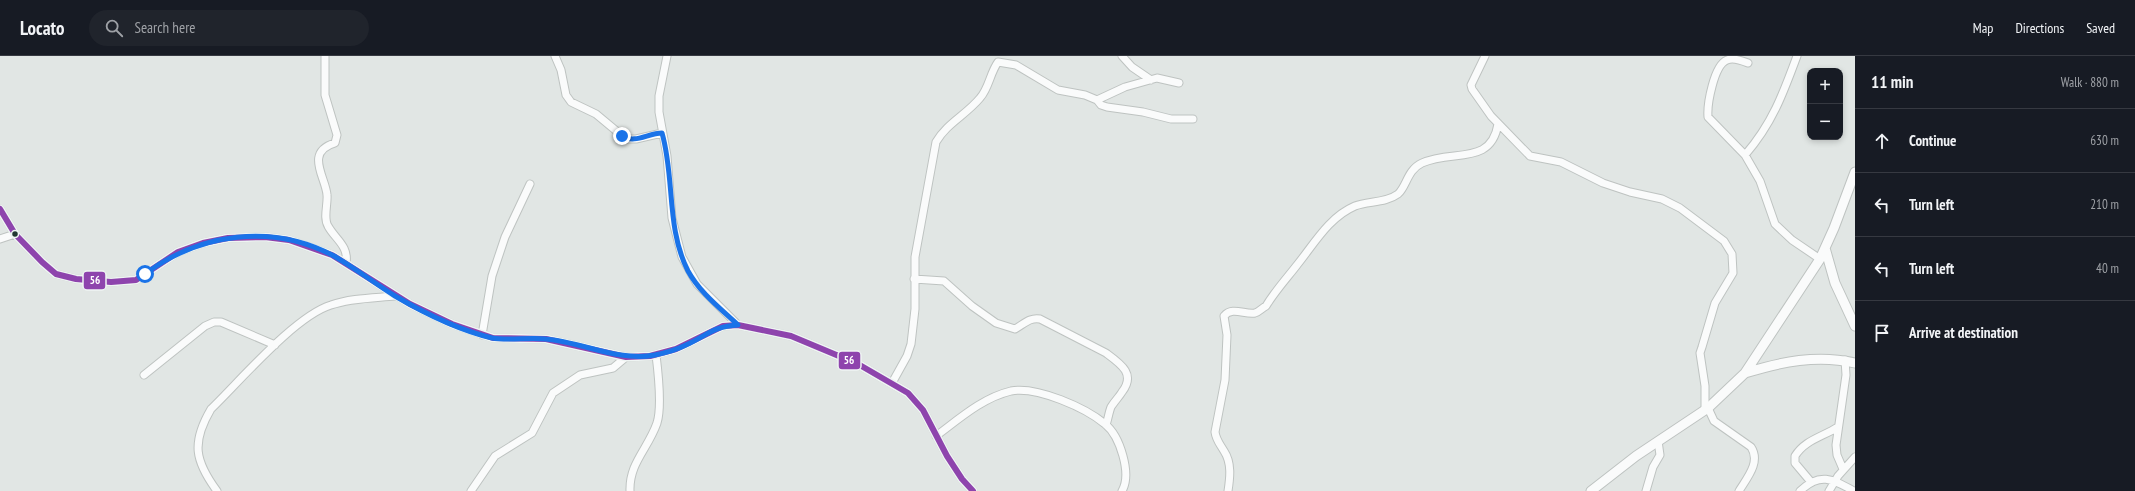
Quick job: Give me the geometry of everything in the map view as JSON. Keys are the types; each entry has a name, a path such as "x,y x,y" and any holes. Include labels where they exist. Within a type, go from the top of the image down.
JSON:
{"street":[{"path":"325,56 325,95 337,135 335,142 326,146 321,152 319,172 327,193 326,222 346,250 346,263"},
{"path":"555,56 561,70 566,96 571,102 596,114 626,139 636,139 662,133"},
{"path":"667,56 666,68 659,96 658,112 667,156 672,218 682,257 697,284 738,325"},
{"path":"1122,56 1132,67 1151,80"},
{"path":"1485,56 1471,85 1498,124 1530,156 1561,162 1603,183 1670,203 1724,242 1729,248 1734,261 1733,273 1716,303 1700,353 1706,409 1714,421 1751,447 1755,452 1754,466 1740,491"},
{"path":"1745,155 1760,138 1773,118 1797,56"},
{"path":"892,383 907,356 910,344 915,309 914,280 916,247 936,142 943,130 980,98 986,90 999,59 1016,65 1058,90 1081,94 1097,100 1101,105 1107,107 1144,112 1170,119 1193,119"},
{"path":"1748,63 1731,59 1721,64 1714,79 1708,111 1711,121 1745,155 1760,181 1776,224 1792,240 1820,259"},
{"path":"1097,100 1125,87 1151,80 1164,78 1179,83"},
{"path":"1228,491 1229,465 1224,451 1216,440 1215,432 1225,380 1227,336 1224,316 1231,312 1254,313 1259,311 1266,306 1329,224 1354,206 1390,198 1399,193 1406,180 1416,167 1421,164 1449,156 1472,154 1482,151 1494,141 1498,124"},
{"path":"1597,489 1658,441 1706,409 1745,373 1820,259 1855,172"},
{"path":"482,335 492,276 505,237 530,184"},
{"path":"0,209 15,234 42,262 56,274 65,277 95,281 124,282 136,280 178,252 203,243 246,236 289,240 312,247 346,263 395,296 452,324 482,335 499,338 552,340 626,357 656,355 686,345 716,328 738,325 791,336 809,342 858,364 892,383 915,401 923,410 936,436 962,479 973,491"},
{"path":"0,239 15,234"},
{"path":"1825,248 1839,294 1855,326"},
{"path":"914,280 928,279 944,282 972,306 1007,328 1015,329 1030,319 1040,320 1106,353 1116,360 1128,373 1129,379 1126,387 1111,407 1106,425"},
{"path":"217,491 206,476 198,456 198,449 205,420 212,410 276,345 305,319 330,305 361,299 395,296"},
{"path":"144,375 204,326 214,322 220,322 276,345"},
{"path":"630,491 631,471 651,438 658,416 659,375 656,355"},
{"path":"471,491 495,456 532,433 553,392 580,375 613,368 626,357"},
{"path":"1745,373 1793,360 1827,358 1855,363"},
{"path":"1843,470 1837,455 1838,427 1846,375 1845,360"},
{"path":"936,436 969,411 990,399 1013,391 1032,392 1056,398 1095,417 1106,425 1124,460 1127,478 1122,491"},
{"path":"1810,482 1795,463 1794,456 1809,441 1838,427"},
{"path":"1646,491 1653,467 1660,455 1658,441"},
{"path":"1829,491 1843,470 1855,457"},
{"path":"1800,491 1810,482 1822,478 1854,491"}],"transit line":[{"name":"56","path":"0,209 15,234 42,262 56,274 76,279 111,282 136,280 178,252 203,243 228,238 265,237 289,240 332,255 410,304 452,324 493,338 546,339 626,357 650,356 676,349 723,326 738,325 791,336 858,364 908,393 923,410 947,456 962,479 973,491"}],"route":[{"path":"145,274 156,265 178,252 203,243 246,236 265,237 289,240 332,255 395,296 410,304 452,324 493,338 529,338 564,341 626,357 650,356 668,352 686,345 716,328 738,325 708,297 697,284 682,257 672,218 667,156 662,133 630,140 622,136"}]}
